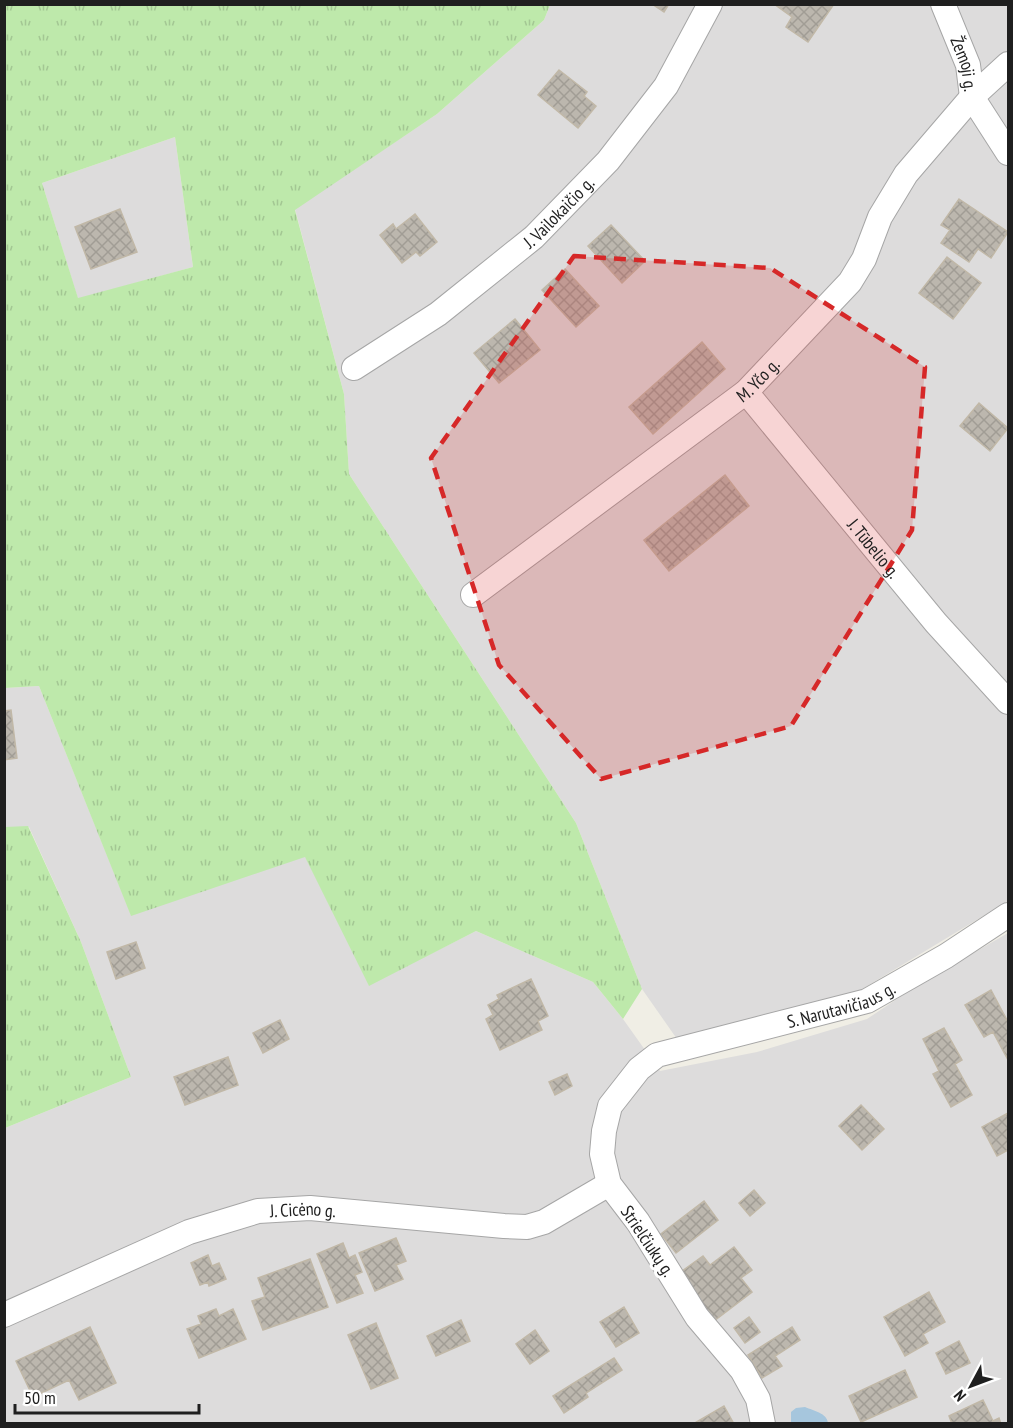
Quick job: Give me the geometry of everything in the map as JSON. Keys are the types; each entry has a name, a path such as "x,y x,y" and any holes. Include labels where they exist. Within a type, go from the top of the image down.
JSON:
{"street":[{"name":"J. Vailokaičio g.","path":"354,368 438,314 542,229 608,161 666,86 710,4"},
{"name":"Žemoji g.","path":"943,4 968,65 972,97 1008,153"},
{"name":"M. Yčo g.","path":"473,595 746,392 850,282 864,259 880,218 906,174 972,97 1008,64"},
{"name":"J. Tūbelio g.","path":"746,392 936,623 1008,702"},
{"name":"S. Narutavičiaus g.","path":"657,1054 867,1001 946,956 1008,915"},
{"name":"Strielčiukų g.","path":"657,1054 639,1069 610,1106 604,1131 602,1155 609,1184 638,1222 698,1317 742,1370 758,1399 764,1424"},
{"name":"J. Cicėno g.","path":"4,1315 189,1232 258,1211 310,1208 527,1227 544,1222 609,1184"}],"highlighted area":[{"path":"574,256 770,268 925,367 912,530 791,726 601,779 499,665 431,458"}],"shaded area":[{"path":"550,5 1008,5 1008,901 859,991 677,1039 642,989 576,823 349,474 344,394 295,209 437,114 544,20"},
{"path":"175,137 193,267 78,299 42,183"},
{"path":"39,686 131,915 305,856 369,985 476,931 593,982 660,1071 757,1052 867,1019 918,985 1008,933 1008,1423 5,1424 5,1128 131,1077 81,942 29,827 5,827 5,688"}],"green space":[{"path":"5,4 550,5 544,20 437,114 295,210 344,394 349,474 576,823 642,989 623,1019 593,982 476,931 369,986 305,857 131,916 39,686 5,688","holes":["175,137 193,267 78,298 42,183"]},
{"path":"28,826 81,942 131,1077 5,1128 5,827"}],"water":[{"path":"805,1407 823,1415 828,1423 791,1423 791,1412 796,1408"}],"building":[{"path":"652,4 669,4 664,12"},
{"path":"774,4 834,4 808,42 786,27 792,17"},
{"path":"559,70 587,92 584,96 596,106 578,128 538,95"},
{"path":"959,199 1008,232 991,258 978,249 969,262 941,243 950,230 941,225"},
{"path":"120,209 137,252 91,269 75,227"},
{"path":"415,214 437,242 420,256 416,252 402,263 380,235 393,224 396,229"},
{"path":"611,225 645,261 622,283 588,246"},
{"path":"947,257 981,283 953,319 919,293"},
{"path":"565,269 599,306 576,327 542,290"},
{"path":"515,319 540,350 499,383 474,353"},
{"path":"702,342 725,369 653,434 629,407"},
{"path":"979,403 1008,428 990,451 960,426"},
{"path":"725,475 749,506 669,571 644,540"},
{"path":"11,710 17,758 4,760 4,711"},
{"path":"136,942 145,968 116,979 107,952"},
{"path":"531,979 548,1016 538,1021 542,1030 500,1050 486,1019 493,1015 488,1005 499,999 497,995"},
{"path":"991,990 1008,1022 1008,1060 993,1032 984,1037 965,1005"},
{"path":"280,1020 289,1039 263,1053 253,1033"},
{"path":"944,1028 962,1060 955,1064 972,1095 951,1107 933,1074 939,1071 923,1039"},
{"path":"228,1057 238,1085 185,1105 174,1077"},
{"path":"567,1074 572,1086 555,1095 549,1082"},
{"path":"861,1105 884,1129 862,1150 839,1126"},
{"path":"1008,1113 1008,1150 997,1156 982,1127"},
{"path":"754,1190 765,1203 750,1216 739,1203"},
{"path":"704,1201 718,1220 676,1253 661,1234"},
{"path":"396,1238 406,1261 396,1265 403,1279 375,1291 359,1253"},
{"path":"343,1243 349,1258 355,1255 362,1272 355,1275 363,1293 337,1303 317,1254"},
{"path":"734,1247 752,1270 741,1278 752,1292 714,1321 678,1274 703,1256 710,1265"},
{"path":"208,1255 212,1266 219,1263 226,1279 209,1286 208,1282 200,1285 191,1263"},
{"path":"310,1259 328,1307 263,1330 252,1301 265,1297 258,1278"},
{"path":"929,1292 945,1322 923,1334 928,1343 905,1356 884,1317"},
{"path":"624,1307 639,1333 616,1347 600,1322"},
{"path":"216,1309 219,1316 233,1309 246,1339 199,1358 187,1329 201,1324 198,1316"},
{"path":"749,1317 760,1332 745,1343 734,1328"},
{"path":"461,1320 470,1341 436,1356 427,1336"},
{"path":"376,1323 398,1378 371,1389 348,1335"},
{"path":"90,1327 116,1383 79,1400 69,1380 33,1397 16,1361"},
{"path":"792,1327 800,1340 775,1356 782,1366 762,1378 748,1355"},
{"path":"535,1330 549,1351 530,1364 516,1344"},
{"path":"959,1341 970,1363 946,1374 936,1353"},
{"path":"614,1358 622,1370 586,1393 588,1397 564,1413 553,1396"},
{"path":"905,1370 917,1397 861,1422 849,1396"},
{"path":"983,1400 993,1421 999,1418 1001,1424 952,1424 949,1416"},
{"path":"724,1406 734,1424 693,1424"}]}
